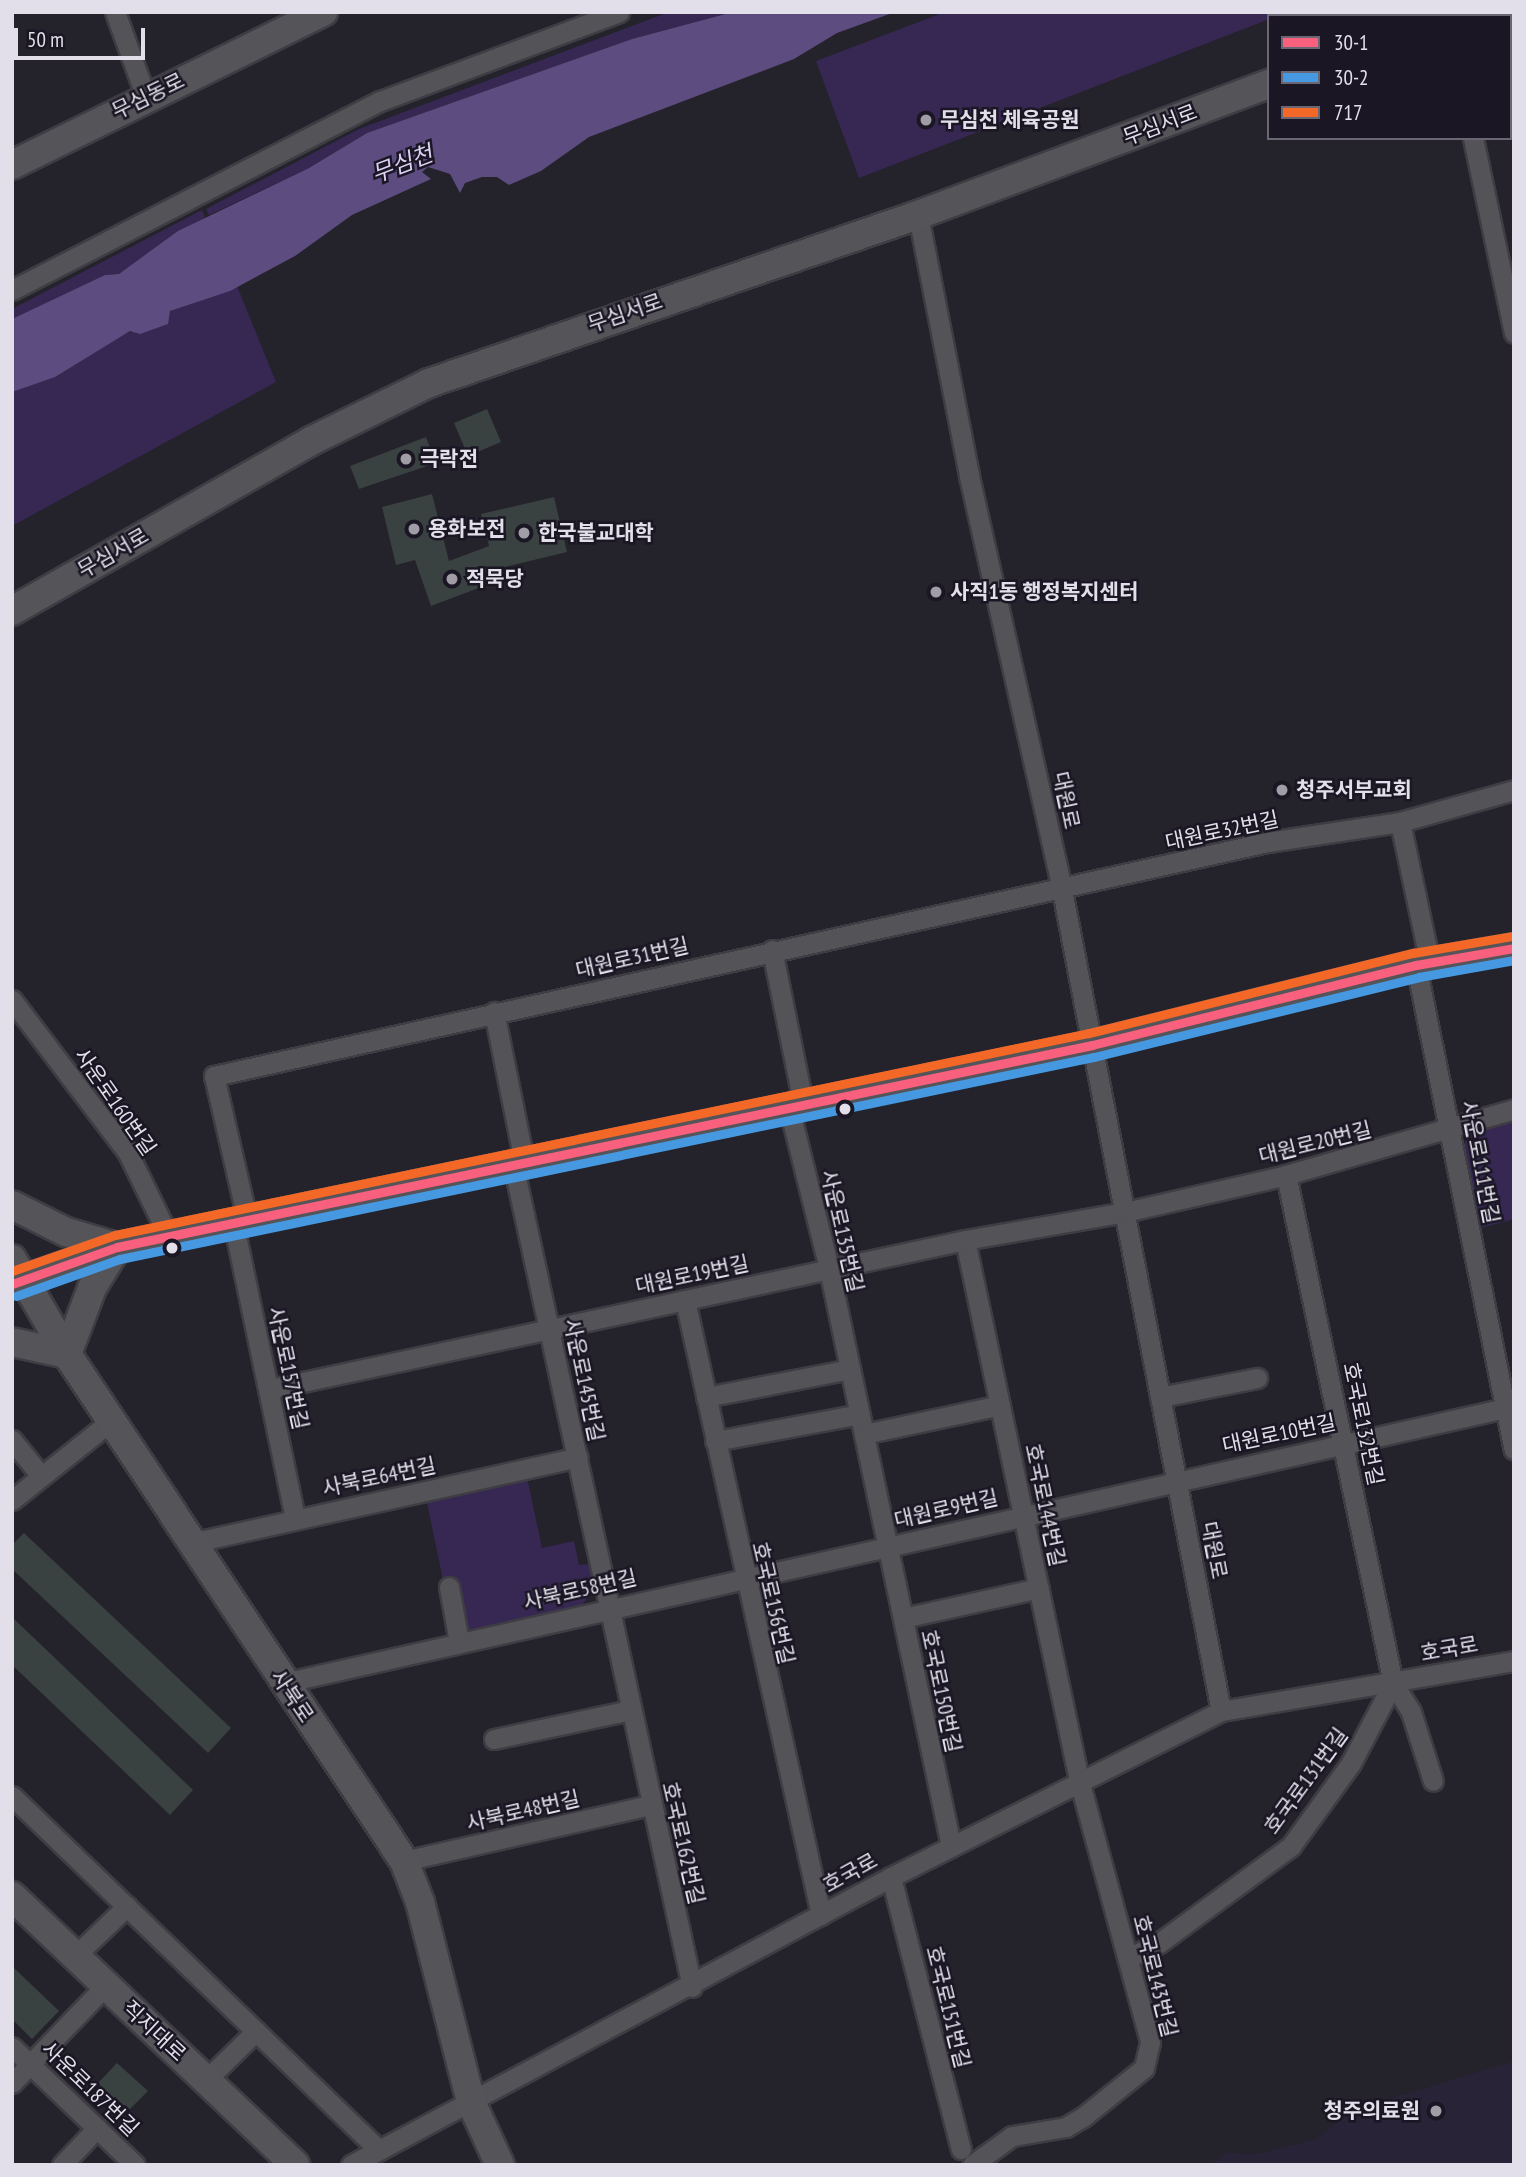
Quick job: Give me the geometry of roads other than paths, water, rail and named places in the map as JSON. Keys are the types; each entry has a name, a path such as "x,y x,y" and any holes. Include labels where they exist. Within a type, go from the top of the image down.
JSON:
{"street":[{"path":"115,12 146,96"},
{"name":"무심동로","path":"12,165 146,96 323,12"},
{"path":"12,290 380,101 619,12"},
{"name":"무심서로","path":"12,611 311,441 429,383 918,215 1267,84"},
{"path":"1473,140 1510,291 1514,333"},
{"name":"대원로","path":"918,215 969,476 1062,890 1221,1711"},
{"name":"대원로32번길","path":"1062,890 1268,842 1400,822 1514,790"},
{"name":"사운로111번길","path":"1400,822 1451,1131 1510,1407 1514,1449"},
{"name":"대원로31번길","path":"214,1076 772,950 1062,890"},
{"path":"16,1273 117,1247 241,1224 796,1103 1092,1045 1423,964 1514,948"},
{"name":"사운로135번길","path":"772,950 796,1103 888,1546"},
{"name":"사운로160번길","path":"12,1000 128,1153 169,1237"},
{"name":"사운로145번길","path":"494,1012 518,1162 549,1327 608,1606"},
{"name":"사운로157번길","path":"214,1076 295,1519"},
{"name":"대원로20번길","path":"1125,1212 1286,1175 1451,1131 1514,1109"},
{"name":"호국로132번길","path":"1286,1175 1393,1683"},
{"path":"12,1205 65,1233 117,1247"},
{"name":"대원로19번길","path":"270,1390 549,1327 965,1240 1125,1212"},
{"name":"호국로144번길","path":"965,1240 1079,1780"},
{"path":"12,1342 67,1354 92,1288 117,1247"},
{"name":"사북로","path":"16,1273 283,1683 404,1861 420,1902 471,2102 500,2165"},
{"name":"호국로156번길","path":"685,1300 744,1578 821,1915"},
{"path":"706,1397 850,1369"},
{"path":"1160,1397 1257,1378"},
{"path":"864,1434 1000,1405"},
{"name":"대원로10번길","path":"1177,1479 1510,1407"},
{"path":"715,1441 860,1414"},
{"path":"12,1500 111,1421"},
{"path":"12,1440 41,1476"},
{"name":"사북로64번길","path":"191,1543 578,1457"},
{"name":"대원로9번길","path":"888,1546 1177,1479"},
{"name":"사북로58번길","path":"283,1683 608,1606 888,1546"},
{"name":"호국로150번길","path":"888,1546 951,1846"},
{"path":"449,1587 459,1642"},
{"path":"903,1618 1039,1588"},
{"name":"호국로162번길","path":"608,1606 692,1987"},
{"name":"호국로","path":"351,2165 692,1987 891,1877 1079,1780 1221,1711 1514,1661"},
{"path":"1393,1683 1411,1712 1433,1781"},
{"name":"호국로131번길","path":"1128,1958 1159,1943 1291,1846 1350,1763 1393,1683"},
{"path":"494,1739 630,1710"},
{"name":"호국로143번길","path":"966,2157 1012,2136 1066,2127 1144,2068 1150,2042 1079,1780"},
{"path":"12,1796 379,2150"},
{"name":"사북로48번길","path":"404,1861 651,1805"},
{"name":"호국로151번길","path":"891,1877 966,2157"},
{"name":"직지대로","path":"12,1896 295,2165"},
{"path":"75,1956 127,1906"},
{"path":"12,2083 106,1985"},
{"path":"206,2080 256,2031"},
{"name":"사운로187번길","path":"12,2047 135,2165"},
{"path":"62,2165 97,2128"}],"water":[{"name":"무심천","path":"733,12 895,12 837,33 794,59 589,137 541,171 509,185 497,177 482,177 465,183 460,193 450,174 428,167 422,172 431,179 352,215 295,256 230,291 170,311 168,324 140,334 130,331 55,377 12,392 12,319 105,275 119,274 178,231 309,168 367,133 632,39"}],"place":[{"name":"무심천 체육공원","path":"926,120"},
{"name":"극락전","path":"406,459"},
{"name":"용화보전","path":"414,529"},
{"name":"한국불교대학","path":"524,533"},
{"name":"적묵당","path":"452,579"},
{"name":"사직1동 행정복지센터","path":"936,592"},
{"name":"청주서부교회","path":"1282,790"},
{"name":"청주의료원","path":"1436,2111"}]}
